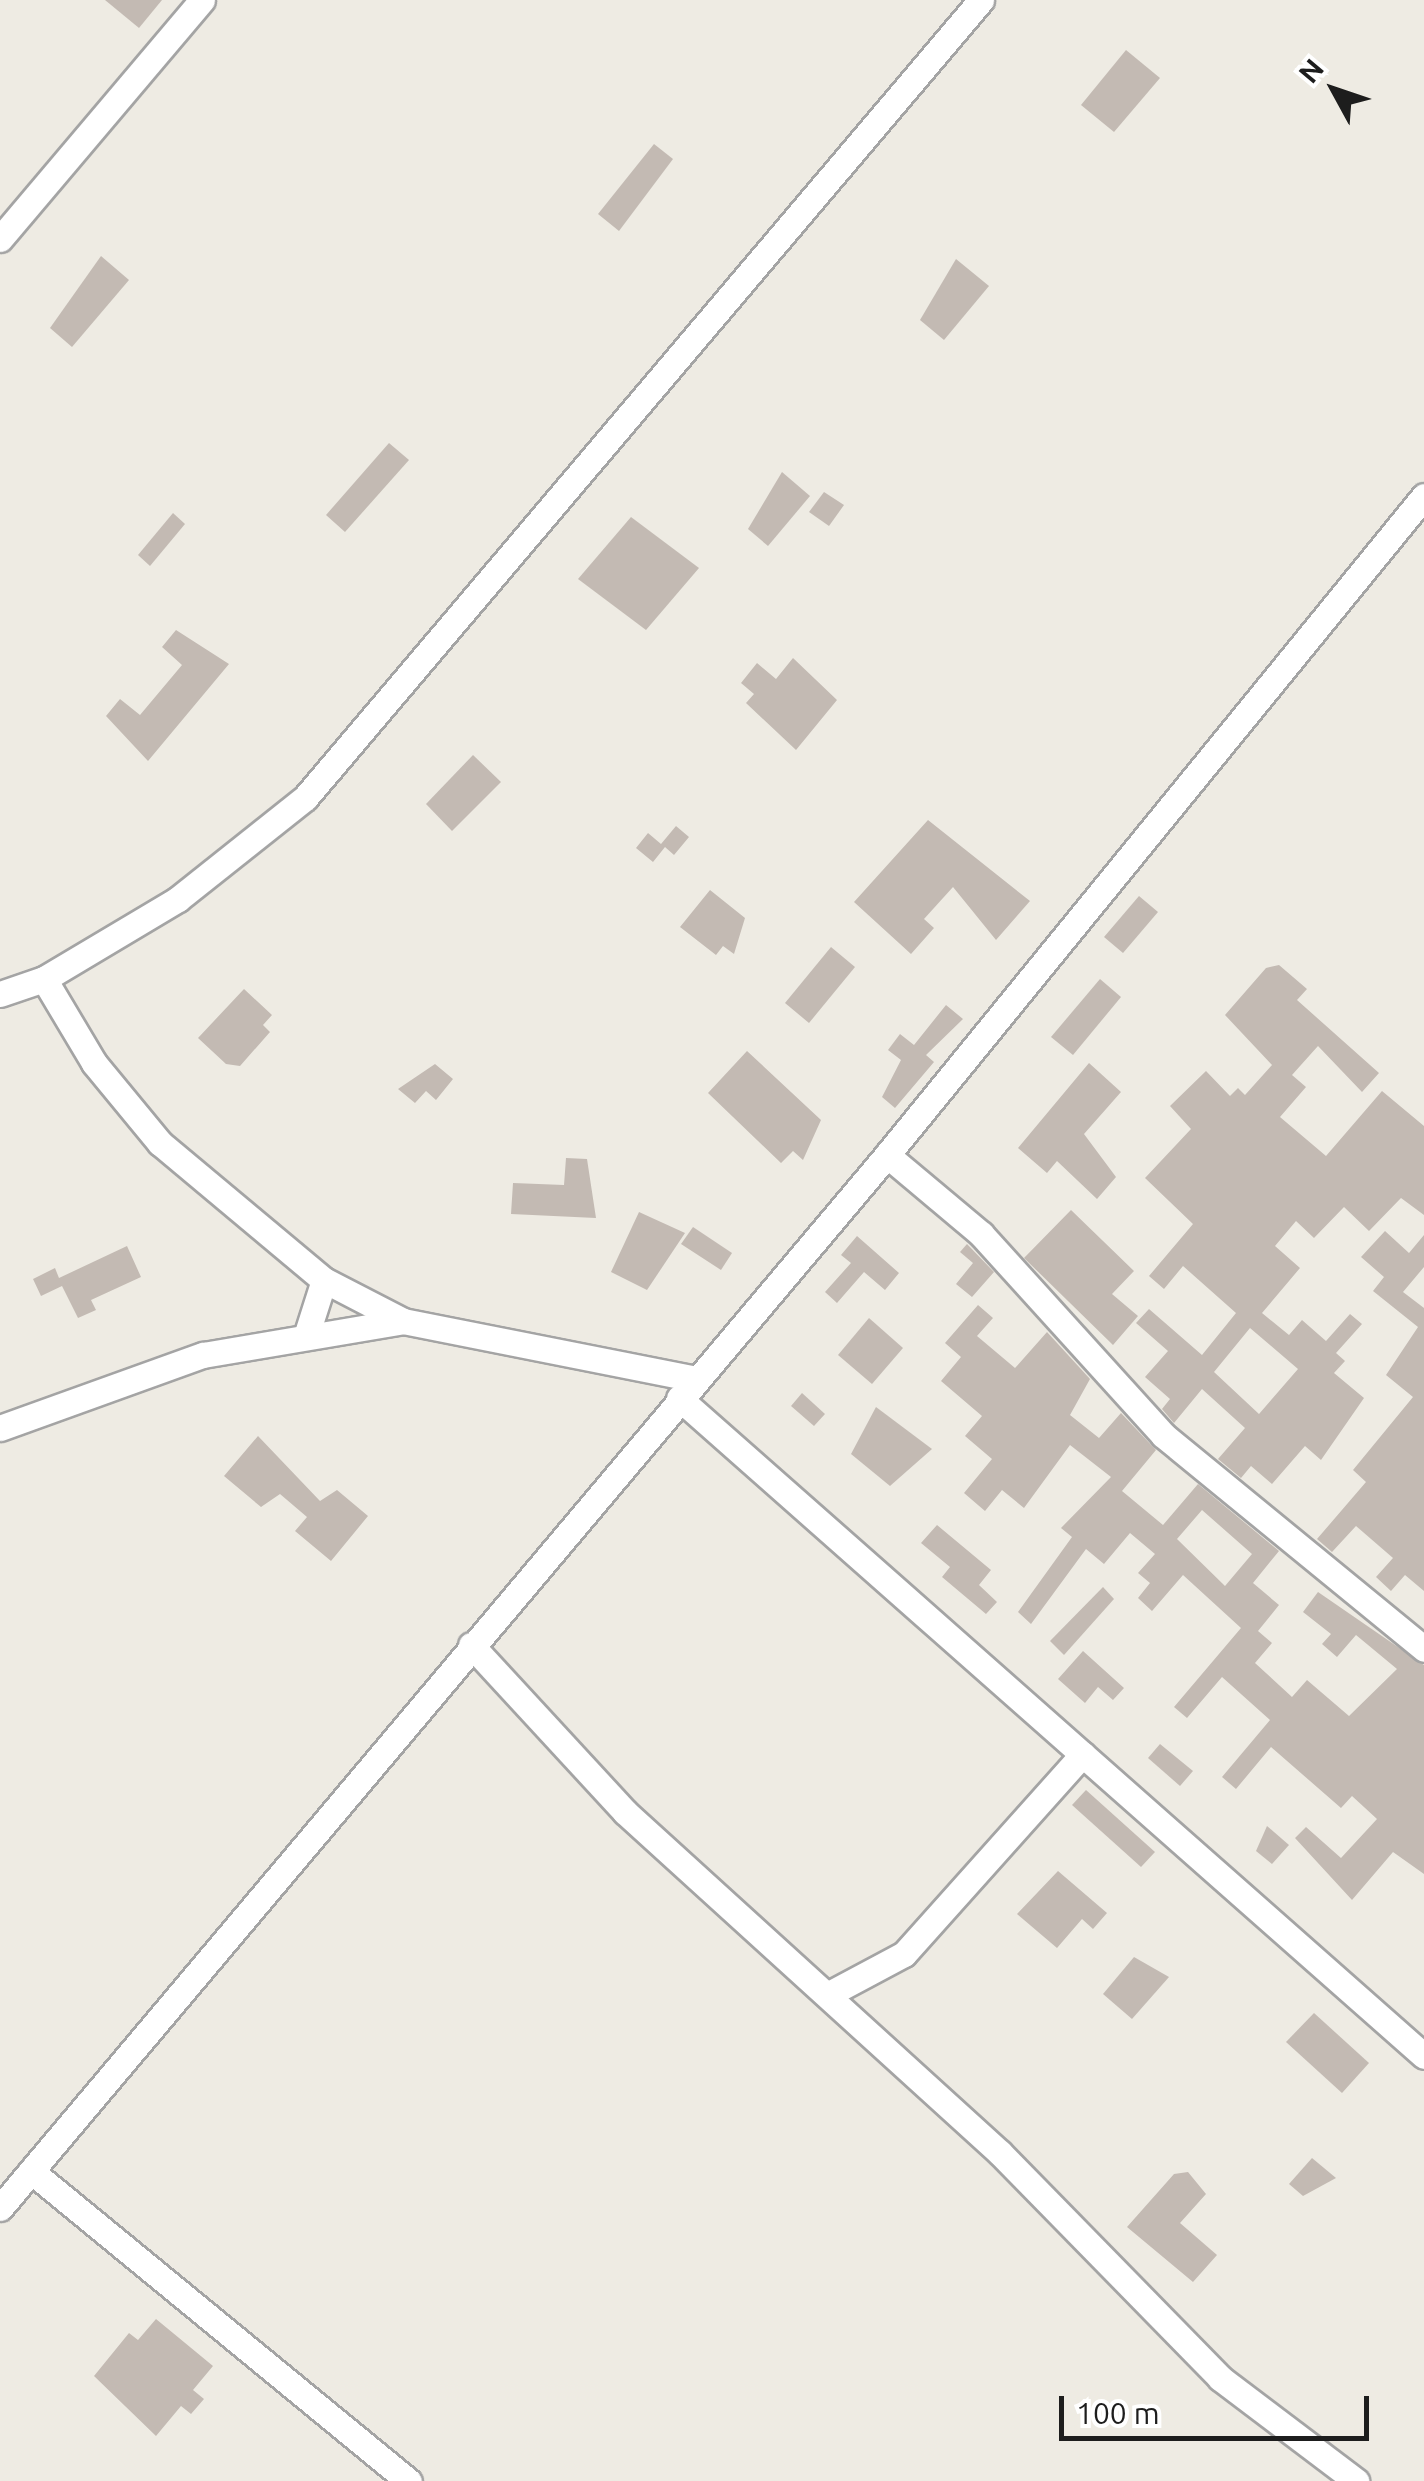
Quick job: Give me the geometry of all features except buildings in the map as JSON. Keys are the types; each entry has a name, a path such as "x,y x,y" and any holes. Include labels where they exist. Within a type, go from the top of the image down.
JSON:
{"street":[{"path":"0,239 202,0"},
{"path":"0,994 44,979 256,845 357,745 981,0"},
{"path":"0,2208 887,1155 1424,496"},
{"path":"44,979 152,1135 324,1280 403,1321 687,1389 1083,1754 1424,2056"},
{"path":"887,1155 981,1234 1162,1434 1424,1649"},
{"path":"308,1330 324,1280"},
{"path":"0,1428 136,1374 308,1330 403,1321"},
{"path":"471,1645 624,1812 828,1994 1125,2274 1220,2378 1356,2481"},
{"path":"828,1994 904,1954 1083,1754"},
{"path":"31,2171 409,2481"}]}
